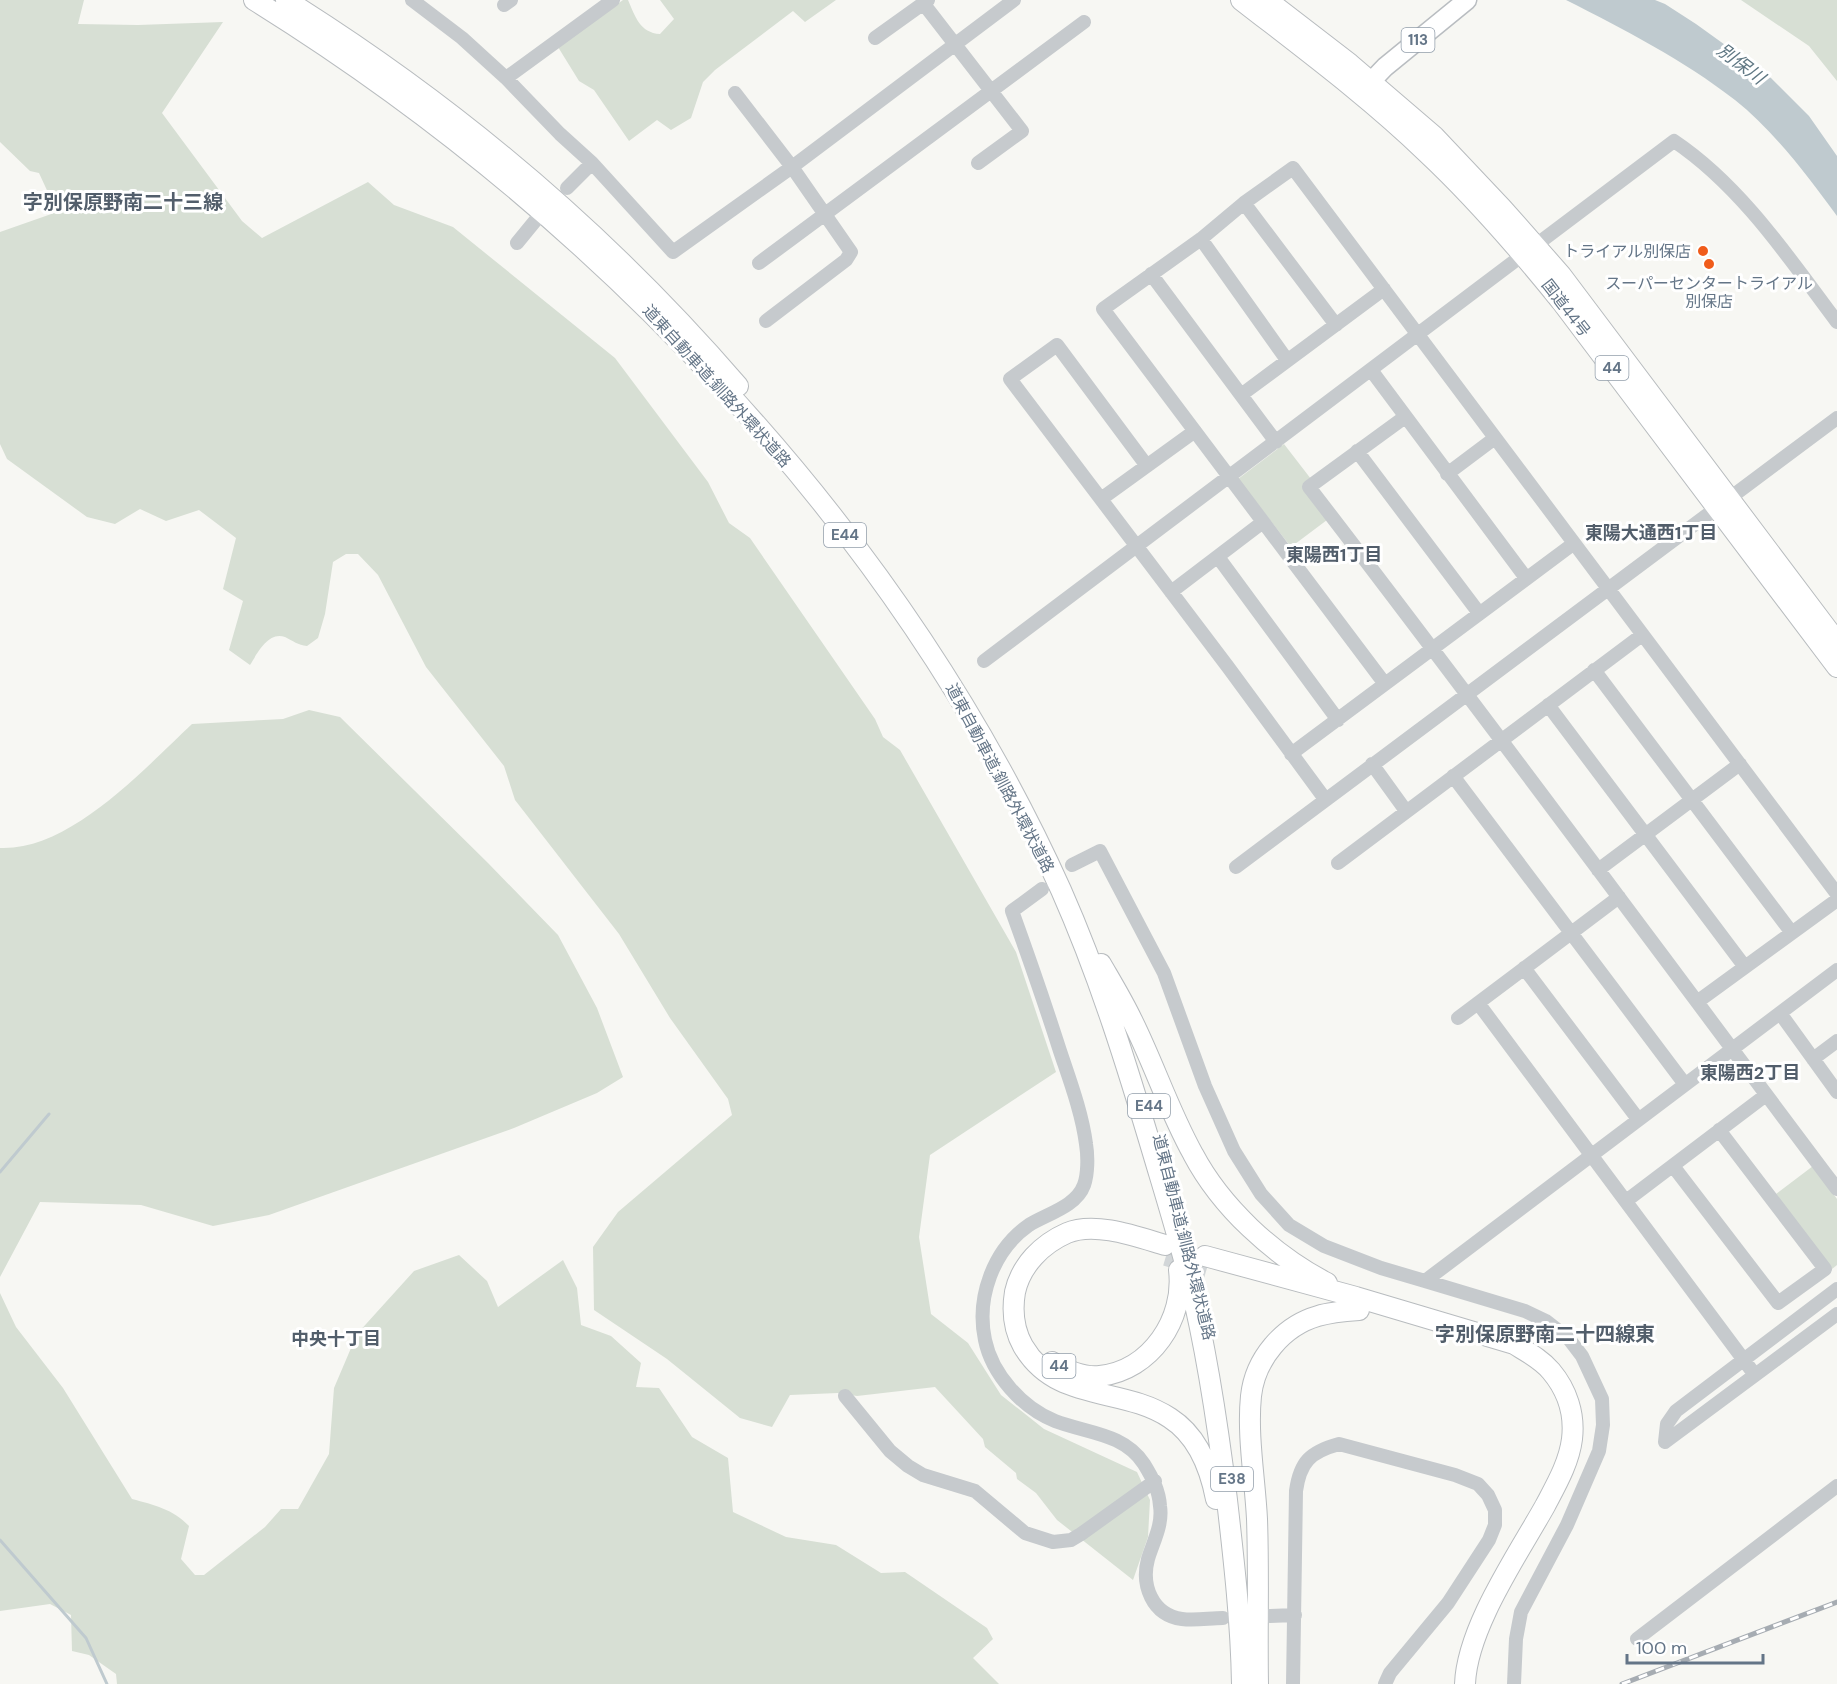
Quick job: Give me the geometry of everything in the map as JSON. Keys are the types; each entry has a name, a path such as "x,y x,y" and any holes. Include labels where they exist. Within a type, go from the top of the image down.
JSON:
{"highway":[{"name":"道東自動車道;釧路外環状道路","path":"254,0 307,33 395,94 464,146 625,286 701,364 766,436 864,559 910,622 975,727 1059,887 1090,960 1122,1051 1186,1256"},
{"name":"道東自動車道;釧路外環状道路","path":"286,0 404,78 475,132 561,203 636,274 711,354 776,429 872,552 954,674 1030,811 1067,884 1097,956 1157,1132 1203,1342 1224,1473 1248,1682"},
{"name":"国道44号","path":"1241,0 1434,136 1531,251 1723,503 1837,642"},
{"name":"国道44号","path":"1267,0 1365,88"},
{"name":"国道44号","path":"1723,503 1837,667"},
{"path":"1097,956 1132,1019 1174,1118 1193,1156 1207,1177 1244,1220 1288,1259 1357,1304 1510,1352 1533,1364 1546,1375 1564,1405 1566,1437 1560,1460 1474,1622 1462,1658 1458,1684"},
{"name":"44","path":"1171,1213 1180,1278 1178,1298 1168,1331 1145,1358 1115,1372 1090,1376 1065,1369 1051,1361 1038,1347 1030,1331 1027,1315 1028,1298 1036,1274 1052,1255 1076,1244 1092,1242 1117,1244 1186,1256 1357,1304"},
{"path":"1186,1256 1124,1233 1092,1229 1072,1231 1057,1237 1034,1256 1019,1280 1014,1310 1015,1325 1028,1355 1050,1374 1078,1389 1152,1408 1171,1418 1187,1432 1197,1445 1211,1476 1248,1682"},
{"path":"1248,1682 1257,1520 1251,1422 1251,1395 1255,1378 1270,1349 1283,1335 1316,1316 1357,1304 1514,1344 1537,1358 1550,1370 1563,1387 1570,1403 1573,1421 1570,1451 1558,1482 1480,1625 1468,1660 1466,1684"}],"main road":[{"name":"113","path":"1365,88 1385,67 1467,0"}],"street":[{"path":"412,0 462,38 506,78 560,134 592,163 674,252 792,167 1014,0"},
{"path":"506,78 613,0"},
{"path":"875,39 926,2 955,45 1022,131 978,164"},
{"path":"759,262 1084,22"},
{"path":"735,93 792,167 851,252 846,260 766,321"},
{"path":"984,661 1674,141 1709,168 1755,216 1837,322"},
{"path":"567,188 592,163"},
{"path":"1385,684 1103,309 1201,239 1244,203 1293,168 1837,894"},
{"path":"1244,203 1336,325"},
{"path":"517,243 535,221"},
{"path":"1201,239 1287,360"},
{"path":"1151,274 1276,442"},
{"path":"1241,395 1384,288"},
{"path":"1147,466 1057,345 1010,379 1325,800"},
{"path":"1371,370 1526,578"},
{"path":"1404,417 1310,488 1433,648 1500,741 1837,1189"},
{"path":"1236,867 1837,418"},
{"path":"1101,499 1194,431"},
{"path":"1447,474 1495,438"},
{"path":"1357,451 1479,613"},
{"path":"1171,592 1263,522"},
{"path":"1291,754 1574,544"},
{"path":"1218,557 1338,720"},
{"path":"1338,863 1642,635"},
{"path":"1594,670 1792,933"},
{"path":"1548,705 1745,966"},
{"path":"1372,764 1406,811"},
{"path":"1598,870 1740,764"},
{"path":"1453,776 1684,1083"},
{"path":"1072,865 1100,851 1164,973 1205,1086 1234,1151 1261,1194 1289,1225 1324,1246 1382,1268 1525,1311 1546,1321 1569,1339 1582,1356 1602,1399 1603,1425 1599,1450 1567,1525 1521,1612 1515,1639 1514,1684"},
{"path":"1042,889 1012,911 1072,1085 1086,1144 1086,1169 1083,1186 1073,1200 1028,1226 1010,1243 996,1262 987,1285 983,1313 985,1340 994,1367 1029,1406 1052,1420 1111,1437 1141,1459 1155,1480 1161,1507 1159,1528 1148,1560 1145,1580 1150,1597 1165,1614 1182,1619 1223,1618"},
{"path":"1458,1018 1619,897"},
{"path":"1697,1002 1837,900"},
{"path":"1524,968 1638,1119"},
{"path":"1425,1281 1684,1083 1837,970"},
{"path":"1478,1003 1755,1374"},
{"path":"1780,1013 1837,1092"},
{"path":"1813,1059 1837,1041"},
{"path":"1626,1201 1766,1095"},
{"path":"1673,1166 1778,1303 1825,1269 1719,1130"},
{"path":"1837,1289 1676,1411 1667,1424 1665,1442 1837,1314"},
{"path":"845,1396 891,1451 909,1466 923,1474 975,1491 1025,1533 1053,1542 1071,1540 1081,1534 1155,1480"},
{"path":"1293,1684 1296,1491 1299,1475 1303,1464 1313,1455 1339,1444 1455,1475 1478,1484 1488,1495 1495,1510 1495,1525 1489,1540 1448,1604 1390,1673 1385,1684"},
{"path":"1637,1638 1837,1486"},
{"path":"1270,1616 1294,1614"}],"shaded area":[{"path":"0,0 84,0 78,24 138,25 223,22 162,113 242,221 262,238 368,182 394,205 453,227 615,358 708,482 729,523 750,538 875,719 883,737 900,750 1016,952 1056,1072 930,1155 919,1237 931,1314 968,1343 1001,1395 1044,1429 1137,1472 1150,1500 1148,1537 1133,1580 1057,1520 1036,1493 1017,1479 1016,1473 985,1447 983,1439 935,1387 857,1396 838,1393 790,1395 772,1427 740,1418 667,1359 594,1310 593,1247 618,1212 732,1115 728,1099 670,1018 619,934 515,800 504,766 426,667 378,575 358,554 346,554 333,562 325,614 318,638 307,646 285,637 273,637 268,640 250,665 229,650 243,601 223,589 236,538 199,510 166,521 140,509 115,524 87,517 7,459 0,444 0,232 57,212 39,173 30,171 0,142"},
{"path":"623,0 628,0 643,27 660,34 674,19 660,0 836,0 805,22 793,11 715,70 703,82 691,118 671,130 657,120 629,141 594,90 579,81 558,47"},
{"path":"1741,0 1837,0 1837,81 1809,46"},
{"path":"1284,444 1311,479 1302,487 1327,520 1291,547 1238,479"},
{"path":"309,710 340,717 558,935 597,1008 623,1077 597,1093 514,1128 269,1215 213,1226 141,1205 40,1202 0,1277 0,848 26,845 53,836 79,822 129,784 192,724 283,719"},
{"path":"1813,1166 1837,1199 1837,1265 1832,1269 1776,1194"},
{"path":"459,1255 487,1281 498,1307 563,1260 577,1288 581,1325 611,1336 641,1363 636,1387 659,1388 692,1437 728,1458 733,1512 786,1537 836,1545 881,1573 905,1572 987,1628 993,1639 973,1658 999,1684 117,1684 116,1674 89,1655 72,1651 71,1615 50,1604 0,1611 0,1293 16,1327 63,1388 132,1499 170,1512 189,1526 181,1559 195,1575 204,1575 265,1527 281,1509 298,1509 329,1454 334,1388 357,1334 414,1271"}],"water":[{"name":"別保川","path":"1566,0 1655,0 1696,24 1771,78 1809,116 1837,156 1837,216 1777,140 1735,100 1674,58"}],"waterway":[{"path":"0,1172 49,1114"},
{"path":"0,1540 86,1638 107,1684"}],"tunnel":[{"path":"1166,1256 1207,1268"}],"railway":[{"path":"1622,1684 1837,1602"}],"place":[{"name":"トライアル別保店","path":"1703,251"},
{"name":"スーパーセンタートライアル 別保店","path":"1709,264"}],"district":[{"name":"字別保原野南二十三線","path":"123,202"},
{"name":"東陽大通西1丁目","path":"1651,533"},
{"name":"東陽西1丁目","path":"1334,555"},
{"name":"東陽西2丁目","path":"1750,1073"},
{"name":"字別保原野南二十四線東","path":"1545,1334"},
{"name":"中央十丁目","path":"336,1339"}]}
